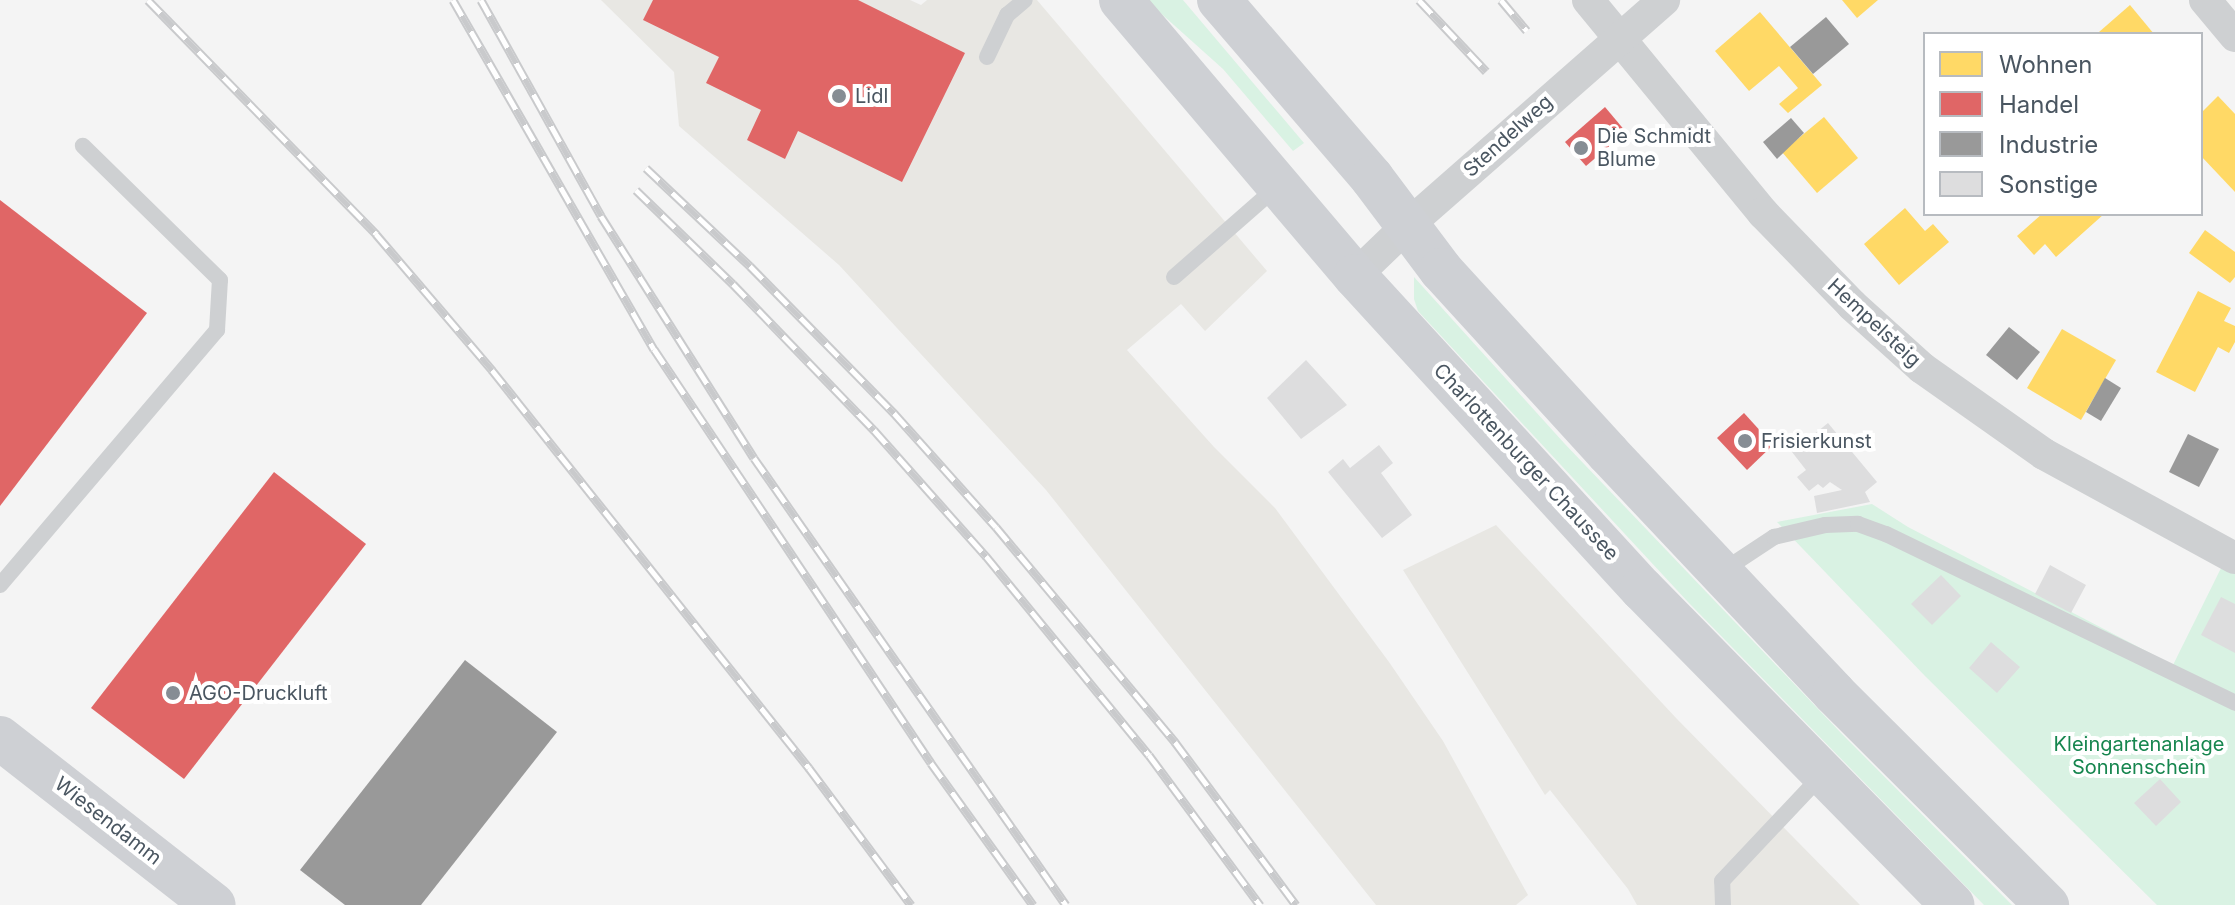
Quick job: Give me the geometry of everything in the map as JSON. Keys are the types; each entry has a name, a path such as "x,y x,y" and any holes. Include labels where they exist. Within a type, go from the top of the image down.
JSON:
{"main road":[{"name":"Charlottenburger Chaussee","path":"1121,0 1355,276 1642,589 1952,905"},
{"path":"1219,0 1408,225 1451,281 1834,693 2047,905"},
{"name":"Wiesendamm","path":"0,738 214,905"}],"street":[{"name":"Hempelsteig","path":"1588,0 1763,213 1852,305 1922,368 2044,454 2235,558"},
{"name":"Stendelweg","path":"1355,276 1408,225 1664,0"},
{"path":"2205,0 2235,36"}],"lane":[{"path":"987,57 1007,15 1025,0"},
{"path":"0,585 217,330 220,280 83,146"},
{"path":"1174,277 1278,186"},
{"path":"1720,573 1774,537 1825,525 1858,524 1886,534 2235,703"},
{"path":"1723,905 1722,881 1822,775"}],"shaded area":[{"path":"601,0 910,0 921,5 927,0 1037,0 1267,271 1205,331 1181,304 1127,350 1214,447 1275,508 1389,662 1443,741 1528,895 1516,905 1376,905 1046,490 839,265 679,126 674,72"},
{"path":"1496,525 1677,719 1860,905 1637,905 1628,889 1550,790 1545,795 1403,570"}],"green space":[{"path":"1146,0 1183,0 1304,143 1293,151 1223,69"},
{"path":"1414,277 1564,443 1841,733 2012,905 1984,905 1688,602 1418,311 1414,299"},
{"name":"Kleingartenanlage Sonnenschein","path":"1872,504 1908,527 2173,665 2228,554 2235,558 2235,905 2157,905 1925,676 1777,522"}],"building: Wohnen":[{"path":"1842,0 1878,0 1857,18"},
{"path":"2130,5 2152,32 2099,32"},
{"path":"1760,12 1822,85 1788,113 1779,104 1798,88 1779,66 1749,91 1715,51"},
{"path":"2218,96 2235,114 2235,192 2203,158 2203,111"},
{"path":"1824,117 1858,158 1817,193 1782,152"},
{"path":"1905,208 1925,231 1933,224 1949,242 1899,285 1864,244"},
{"path":"2040,216 2102,216 2056,257 2045,244 2034,255 2017,236"},
{"path":"2205,230 2235,252 2235,277 2230,283 2189,253"},
{"path":"2198,291 2231,308 2224,321 2235,326 2235,342 2229,353 2218,347 2195,392 2156,372"},
{"path":"2062,329 2116,360 2081,420 2027,388"}],"building: Handel":[{"name":"Lidl","path":"653,0 858,0 965,53 902,182 798,131 785,159 747,140 761,110 706,83 719,57 643,20"},
{"path":"1605,107 1626,132 1586,166 1565,142"},
{"path":"0,200 147,313 0,506"},
{"name":"Frisierkunst","path":"1744,413 1773,445 1747,470 1717,438"},
{"path":"274,472 366,544 184,779 91,708"}],"building: Industrie":[{"path":"1826,17 1849,44 1813,74 1790,47"},
{"path":"1791,118 1804,133 1777,159 1763,142"},
{"path":"2009,327 2040,352 2017,380 1986,355"},
{"path":"2105,378 2121,388 2101,421 2086,412"},
{"path":"2188,434 2219,449 2199,487 2169,472"},
{"path":"465,660 557,732 421,905 345,905 300,870"}],"building: Sonstige":[{"path":"1306,360 1347,405 1301,439 1267,398"},
{"path":"1828,423 1877,482 1865,492 1870,502 1817,513 1814,496 1842,490 1830,482 1823,488 1818,484 1809,491 1797,477 1806,470 1792,452"},
{"path":"1379,445 1393,463 1381,473 1412,515 1382,538 1328,472 1343,459 1350,468"},
{"path":"2050,565 2086,585 2071,613 2035,594"},
{"path":"1941,575 1961,596 1932,625 1911,604"},
{"path":"2221,597 2235,604 2235,653 2201,635"},
{"path":"1991,642 2020,667 1997,693 1969,668"},
{"path":"2160,779 2181,802 2156,826 2134,803"}],"railway":[{"path":"148,0 376,234 492,370 809,768 911,905"},
{"path":"453,0 654,349 931,763 1033,905"},
{"path":"481,0 601,216 754,458 1066,905"},
{"path":"1419,0 1486,71"},
{"path":"1501,0 1527,31"},
{"path":"646,168 750,266 894,413 996,527 1175,742 1296,905"},
{"path":"636,190 733,284 874,430 986,556 1149,755 1260,905"}],"place":[{"name":"Lidl","path":"839,96"},
{"name":"Die Schmidt Blume","path":"1581,148"},
{"name":"Frisierkunst","path":"1745,441"},
{"name":"AGO-Druckluft","path":"173,693"}]}
